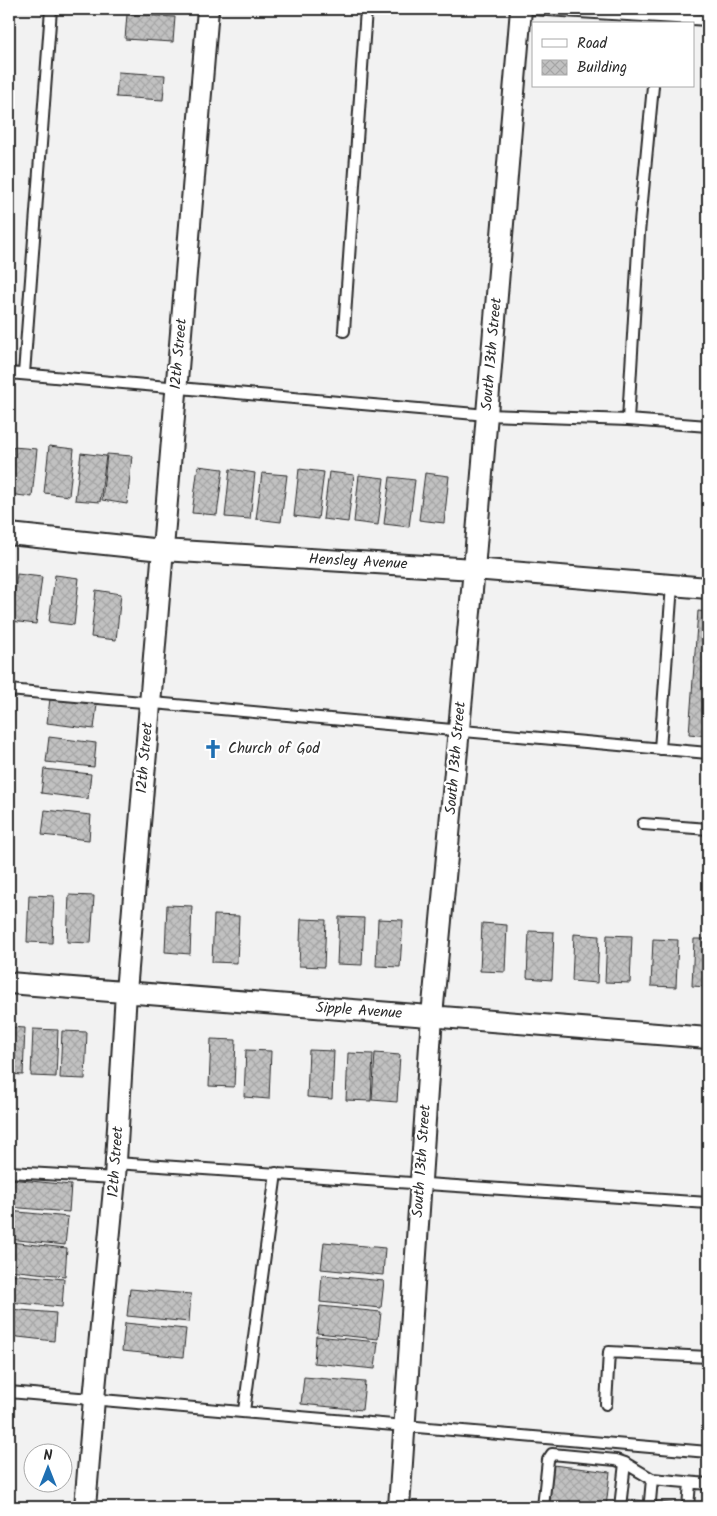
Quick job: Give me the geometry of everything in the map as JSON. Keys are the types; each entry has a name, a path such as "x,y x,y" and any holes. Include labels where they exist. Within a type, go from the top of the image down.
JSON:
{"street":[{"name":"12th Street","path":"85,1507 116,1170 126,992 208,9"},
{"name":"South 13th Street","path":"399,1507 432,1016 474,569 521,9"},
{"name":"Hensley Avenue","path":"9,534 162,550 474,569 708,588"},
{"name":"Sipple Avenue","path":"9,984 708,1038"}],"lane":[{"path":"24,374 51,9"},
{"path":"344,331 366,9"},
{"path":"531,9 659,21 708,20"},
{"path":"628,420 639,233 653,88"},
{"path":"9,372 487,415 628,420 708,426"},
{"path":"660,749 672,585"},
{"path":"9,690 708,753"},
{"path":"643,824 708,829"},
{"path":"9,1172 116,1170 276,1173 708,1203"},
{"path":"244,1412 276,1173"},
{"path":"606,1404 609,1352 708,1357"},
{"path":"9,1392 708,1452"},
{"path":"544,1507 548,1460 552,1454 616,1460 625,1463 652,1479 708,1484"},
{"path":"620,1507 625,1463"},
{"path":"650,1501 652,1479"},
{"path":"688,1507 690,1483"}],"building":[{"path":"127,14 175,17 173,42 125,39"},
{"path":"118,72 165,75 163,100 116,97"},
{"path":"49,446 74,449 69,496 44,493"},
{"path":"13,447 37,449 32,497 9,494"},
{"path":"81,453 106,456 100,502 75,500"},
{"path":"107,454 132,456 127,504 102,500"},
{"path":"198,466 223,469 217,515 192,513"},
{"path":"230,469 255,473 250,519 225,517"},
{"path":"299,469 324,472 318,519 294,516"},
{"path":"329,472 354,475 348,522 323,519"},
{"path":"262,473 287,475 281,522 256,519"},
{"path":"425,473 449,476 444,523 419,520"},
{"path":"359,475 384,478 378,525 354,522"},
{"path":"390,477 415,480 409,527 384,524"},
{"path":"17,574 42,577 36,624 11,621"},
{"path":"55,575 79,578 74,625 49,622"},
{"path":"96,590 121,594 116,640 91,637"},
{"path":"698,611 708,612 708,736 689,734"},
{"path":"50,699 97,704 94,729 47,723"},
{"path":"49,737 96,743 94,767 46,762"},
{"path":"44,769 91,774 88,799 41,793"},
{"path":"45,810 91,815 89,840 42,835"},
{"path":"29,895 54,896 52,943 27,942"},
{"path":"69,895 94,896 91,943 67,942"},
{"path":"167,905 192,906 190,954 165,952"},
{"path":"214,915 239,916 237,963 212,962"},
{"path":"339,917 364,918 362,965 337,964"},
{"path":"301,919 326,920 324,967 299,966"},
{"path":"378,919 403,920 400,967 376,966"},
{"path":"482,923 507,925 505,972 480,971"},
{"path":"529,931 554,932 552,980 527,978"},
{"path":"574,934 599,936 597,983 572,981"},
{"path":"607,935 632,936 630,983 605,982"},
{"path":"653,939 678,940 676,987 651,986"},
{"path":"694,939 708,939 708,987 692,986"},
{"path":"9,1027 25,1028 23,1075 9,1074"},
{"path":"33,1029 58,1030 56,1077 31,1076"},
{"path":"62,1031 87,1032 85,1079 60,1078"},
{"path":"211,1039 236,1040 234,1087 209,1086"},
{"path":"246,1050 271,1051 269,1099 244,1097"},
{"path":"309,1050 334,1051 332,1099 307,1097"},
{"path":"348,1053 373,1054 371,1101 346,1100"},
{"path":"375,1053 400,1055 397,1102 372,1100"},
{"path":"10,1179 71,1185 69,1212 9,1207"},
{"path":"9,1211 68,1217 65,1245 9,1239"},
{"path":"9,1242 67,1248 65,1276 9,1270"},
{"path":"324,1242 385,1248 383,1275 321,1269"},
{"path":"9,1274 64,1279 62,1307 9,1302"},
{"path":"322,1275 384,1281 381,1308 320,1302"},
{"path":"130,1289 191,1294 189,1322 127,1316"},
{"path":"320,1306 381,1312 378,1339 317,1333"},
{"path":"9,1309 56,1313 54,1341 9,1336"},
{"path":"125,1323 186,1329 183,1357 122,1351"},
{"path":"316,1336 378,1342 375,1369 314,1363"},
{"path":"304,1377 365,1382 362,1410 301,1404"},
{"path":"553,1465 610,1472 606,1507 549,1507"},
{"path":"625,1499 679,1504 679,1507 625,1507"}],"place":[{"name":"Church of God","path":"213,749"}]}
